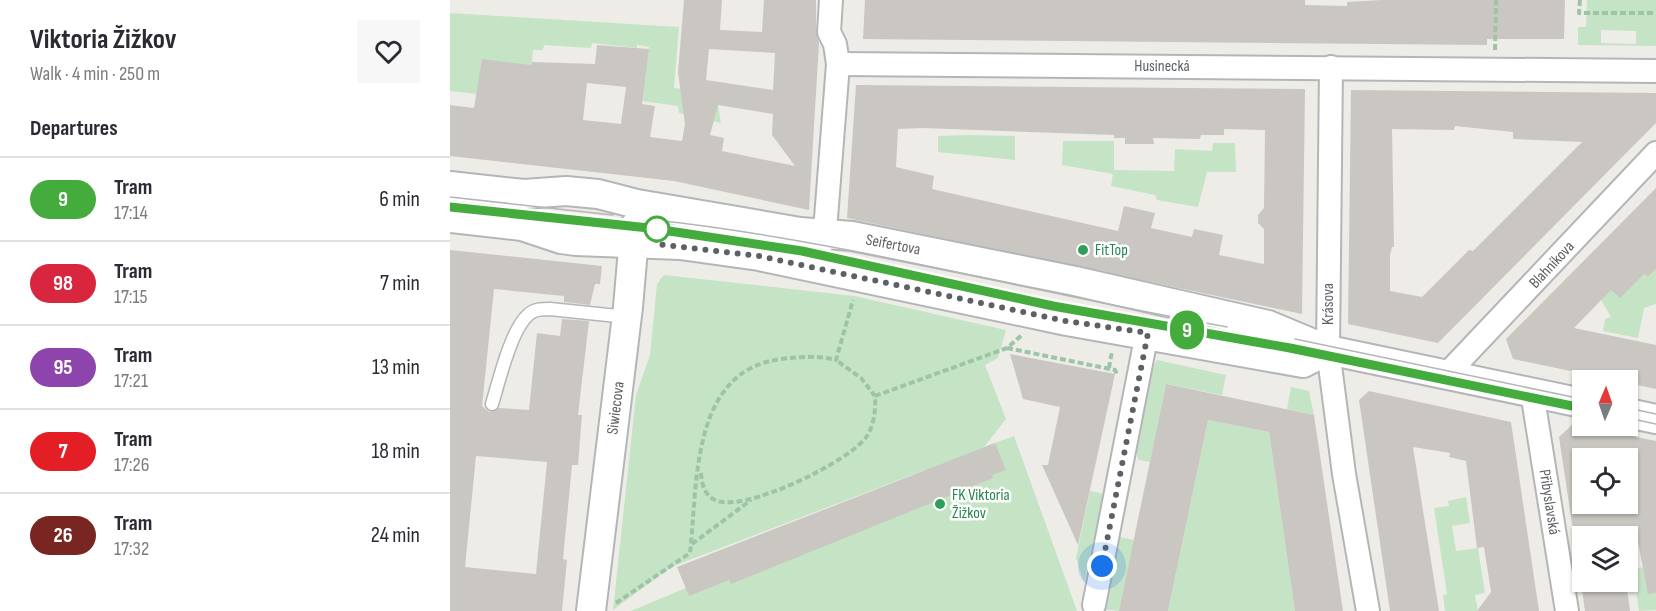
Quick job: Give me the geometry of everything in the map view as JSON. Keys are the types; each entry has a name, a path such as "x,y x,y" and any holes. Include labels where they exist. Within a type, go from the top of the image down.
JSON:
{"street":[{"path":"816,269 826,218 838,64 835,44 829,32 831,0"},
{"name":"Husinecká","path":"838,64 1331,66 1487,71 1656,71"},
{"name":"Krásova","path":"1331,66 1328,350 1344,474 1368,611"},
{"name":"Blahníkova","path":"1446,375 1656,153"},
{"name":"Seifertova","path":"450,186 524,194 566,191 598,194 637,204 822,234 852,236 1107,288 1268,325 1328,350 1572,401"},
{"name":"Siwiecova","path":"603,608 637,204"},
{"path":"450,218 522,226 561,239 597,244 680,245 759,256 1066,321 1148,333 1303,363 1328,350"},
{"path":"1094,605 1148,333"},
{"name":"Přibyslavská","path":"1532,392 1567,611"},
{"path":"1638,415 1656,419"}],"lane":[{"path":"492,404 518,328 528,315 538,309 550,309 627,316"}],"path":[{"path":"1495,46 1496,0"},
{"path":"1580,0 1579,13 1656,14"},
{"path":"836,360 854,296"},
{"path":"875,396 1007,348 1024,333"},
{"path":"1109,368 1113,344"},
{"path":"1007,348 1109,368 1115,370 1119,378"},
{"path":"603,608 690,553 700,467 710,412 720,394 735,378 758,365 773,360 816,357 836,360 861,378 875,396 872,425 859,446 798,481 753,498 724,502 715,500 704,490 700,467"},
{"path":"691,544 753,498"}],"green space":[{"path":"1587,0 1656,0 1656,46 1578,45 1578,27 1586,27","holes":["1601,30 1636,31 1636,44 1601,43"]},
{"path":"450,13 679,27 674,88 716,93 721,123 679,113 678,106 642,101 649,47 637,45 637,48 592,43 591,48 544,45 543,50 533,50 529,93 479,81 477,94 450,91"},
{"path":"938,136 1015,136 1015,160 938,152"},
{"path":"1063,141 1114,141 1114,170 1174,171 1175,149 1212,151 1213,143 1235,143 1236,172 1207,172 1198,207 1157,200 1155,195 1111,186 1113,174 1062,165"},
{"path":"1656,269 1656,304 1644,308 1638,338 1603,331 1605,319 1611,317 1600,298 1610,288 1644,274 1648,277"},
{"path":"664,275 854,296 1006,330 998,358 985,365 1006,419 984,447 1014,436 1077,611 631,611 712,577 925,470 671,567 613,610 636,395 650,355 657,284"},
{"path":"1157,360 1226,375 1222,395 1166,384 1150,462 1139,460 1137,440 1145,395"},
{"path":"1291,387 1309,391 1314,415 1287,409"},
{"path":"1208,420 1269,432 1295,611 1168,611"},
{"path":"1090,491 1104,494 1084,582 1076,558"},
{"path":"1466,497 1470,523 1452,526 1456,551 1478,548 1485,593 1475,595 1478,611 1445,611 1443,595 1447,594 1434,508 1449,506 1448,501"},
{"path":"1114,536 1134,540 1119,611 1101,609"},
{"path":"1656,565 1656,610 1639,611 1636,592 1638,568"}],"building":[{"path":"684,0 722,0 720,30 762,32 764,0 816,0 816,31 819,43 809,210 674,181 450,156 450,105 474,108 482,59 531,65 532,62 595,64 597,45 649,49 642,104 655,106 650,137 682,141 685,124 678,72","holes":["709,49 775,53 773,90 706,80","587,83 626,87 621,124 583,120","718,105 773,114 772,135 795,166 722,151 724,138 710,135"]},
{"path":"865,0 1305,0 1305,5 1347,6 1347,2 1382,0 1565,0 1564,39 1487,39 1487,45 863,39"},
{"path":"856,85 1305,89 1302,314 847,218","holes":["898,129 1114,135 1114,138 1125,138 1125,144 1154,144 1153,138 1200,139 1201,135 1224,135 1224,129 1265,130 1264,208 1258,215 1258,223 1264,229 1264,264 1219,255 1223,235 1194,229 1192,237 1151,228 1155,213 1124,206 1118,231 932,189 934,176 896,167"]},
{"path":"1351,90 1656,93 1656,123 1438,343 1348,324","holes":["1455,126 1513,132 1513,139 1582,142 1473,251 1469,250 1422,297 1390,291 1390,255 1394,247 1392,129 1454,130"]},
{"path":"1656,188 1656,269 1648,277 1644,274 1620,298 1611,290 1574,328 1656,345 1656,389 1638,385 1638,370 1572,371 1513,359 1506,339"},
{"path":"450,250 602,266 600,284 595,284 590,305 564,302 564,296 494,289 482,406 489,412 499,408 529,410 537,333 560,336 562,319 589,321 578,415 582,415 578,465 572,465 563,559 567,560 562,611 450,611","holes":["476,456 547,462 536,574 465,567"]},
{"path":"1010,354 1115,374 1078,545 1042,465 1048,465 1060,407 1023,399"},
{"path":"1166,384 1314,415 1343,611 1295,611 1269,432 1208,420 1168,611 1119,611"},
{"path":"1369,391 1511,422 1539,611 1477,611 1491,592 1484,547 1477,548 1466,461 1449,457 1450,453 1413,447 1439,611 1390,611 1359,400"},
{"path":"1572,425 1572,436 1632,436 1656,441 1656,593 1648,594 1638,542 1638,526 1572,526 1559,437"},
{"path":"995,443 1006,470 992,475 993,478 731,584 729,580 689,596 677,567"},
{"path":"1582,592 1627,592 1630,611 1585,611"}],"tram line":[{"path":"450,197 613,215"},
{"path":"450,207 663,229 802,251 1053,306 1290,348 1572,406"},
{"name":"9","path":"450,207 649,228 802,251 1053,306 1368,363 1572,406"},
{"path":"655,220 727,229 870,254 1227,327"},
{"path":"1295,339 1572,397"},
{"path":"1638,410 1656,414"},
{"path":"1638,420 1656,424"}],"place":[{"name":"FitTop","path":"1083,250"},
{"name":"FK Viktoria Žižkov","path":"940,504"}],"route":[{"path":"657,229 656,244 759,256 1066,321 1148,333 1102,566"}]}
